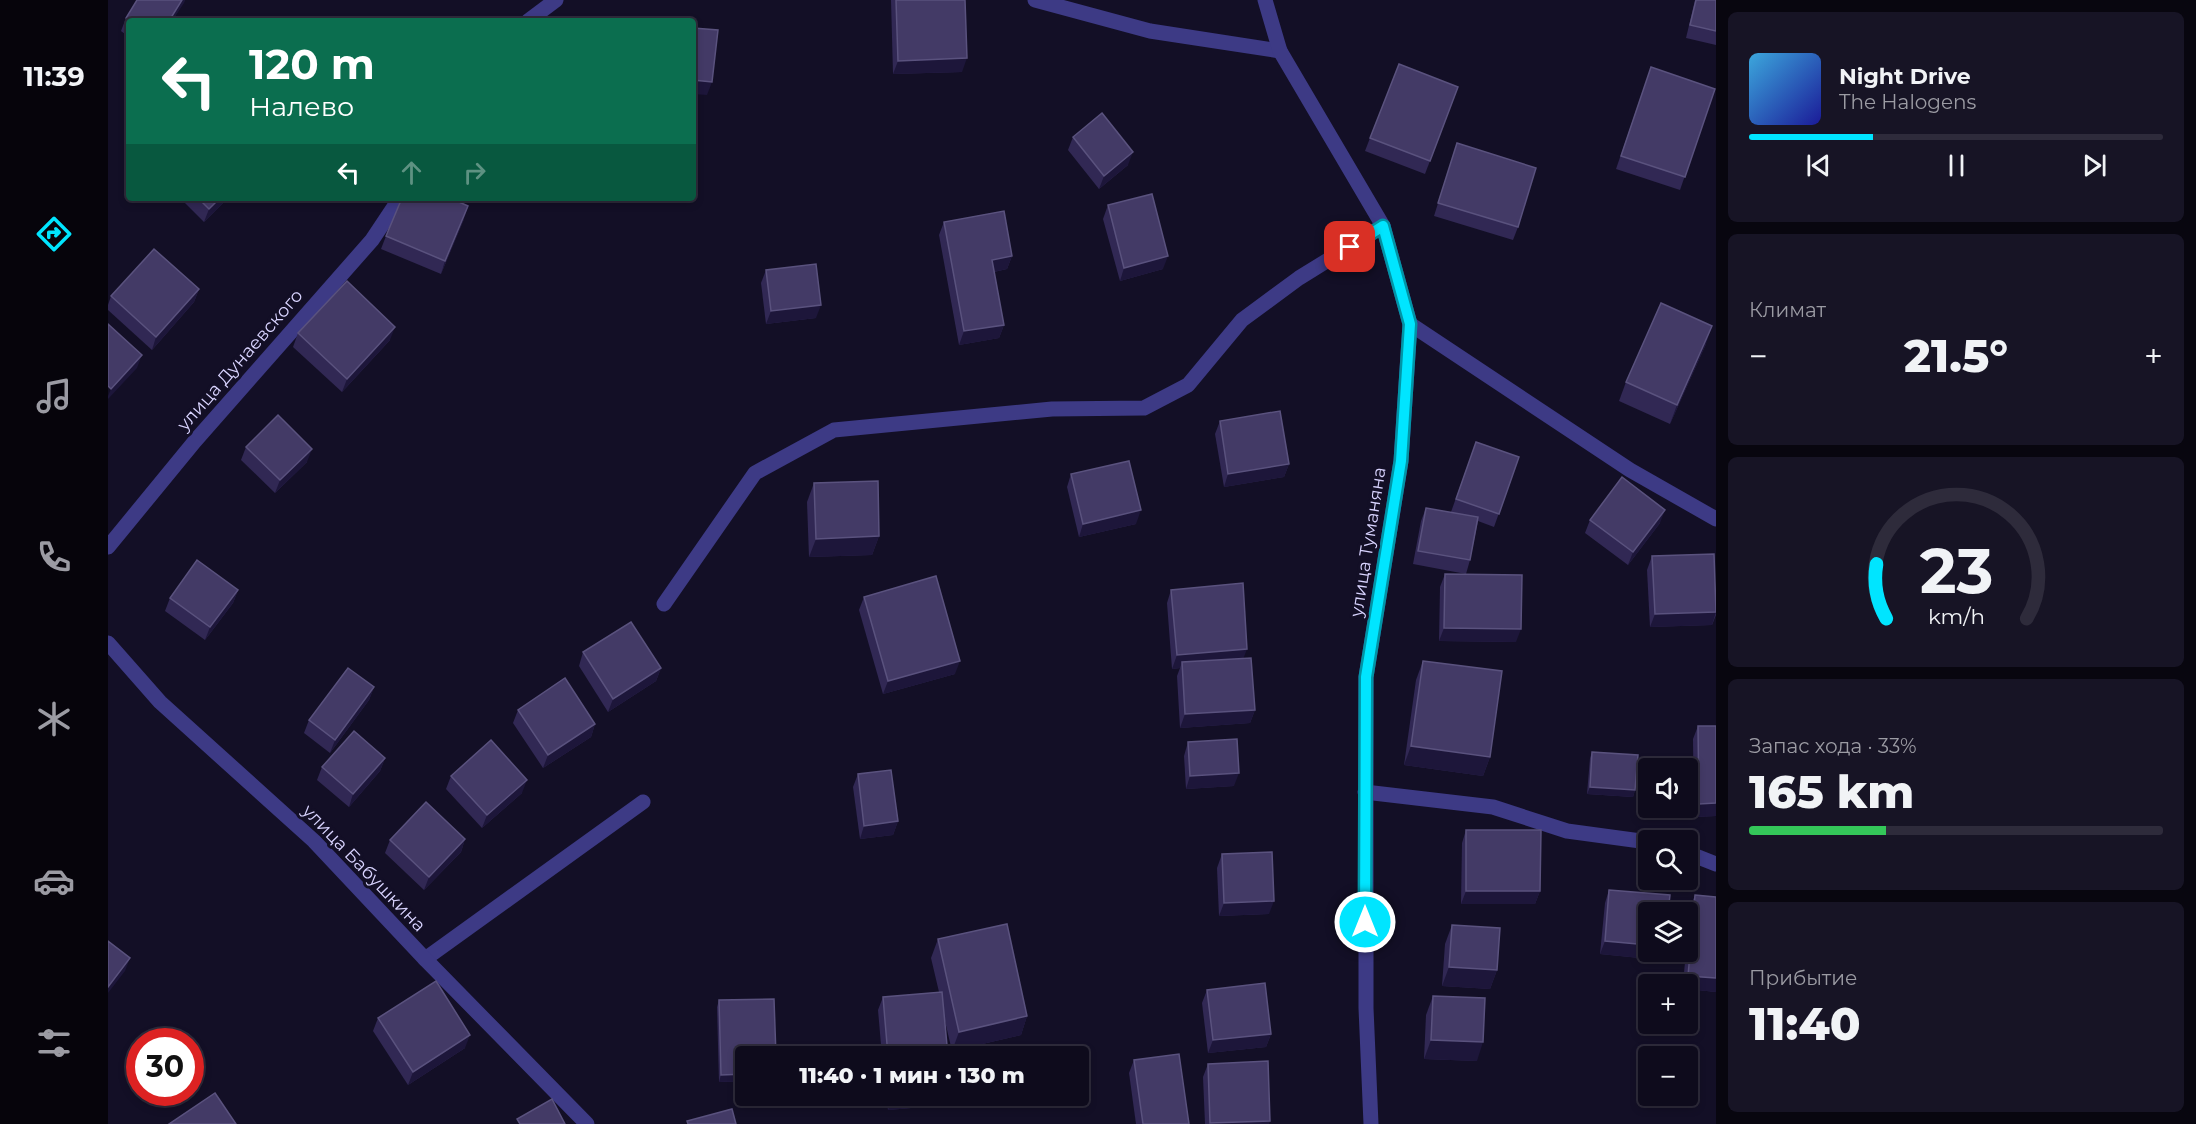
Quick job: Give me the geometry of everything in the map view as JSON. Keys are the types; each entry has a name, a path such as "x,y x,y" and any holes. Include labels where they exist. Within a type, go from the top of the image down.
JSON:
{"street":[{"path":"532,18 556,0"},
{"path":"1035,0 1150,31 1280,51"},
{"name":"улица Туманяна","path":"1265,0 1280,51 1383,226 1410,324 1401,461 1366,677 1366,1008 1371,1124"},
{"name":"улица Дунаевского","path":"108,546 195,441 372,240 398,201"},
{"path":"664,604 755,473 834,430 1052,409 1144,408 1188,385 1242,320 1299,279 1383,226"},
{"path":"1410,324 1630,470 1716,519"},
{"name":"улица Бабушкина","path":"108,643 160,702 314,841 424,959 587,1124"},
{"path":"1365,792 1493,807 1567,831 1638,841"},
{"path":"424,959 644,802"},
{"path":"1698,857 1716,864"}],"building":[{"path":"137,0 182,0 171,18 126,18"},
{"path":"896,0 965,0 967,58 898,61"},
{"path":"1696,0 1716,0 1716,31 1690,25"},
{"path":"696,28 718,30 712,82 696,80"},
{"path":"1399,64 1458,87 1430,161 1370,138"},
{"path":"1651,67 1715,89 1685,177 1621,156"},
{"path":"1102,113 1133,152 1104,176 1073,137"},
{"path":"1457,143 1536,168 1518,227 1438,203"},
{"path":"1152,194 1168,256 1124,268 1108,205"},
{"path":"201,201 217,201 209,209"},
{"path":"401,201 457,201 468,206 445,261 386,236"},
{"path":"1004,211 1012,256 992,260 1004,325 964,331 944,222"},
{"path":"154,249 199,289 156,337 111,296"},
{"path":"816,264 821,305 771,311 766,270"},
{"path":"347,281 395,327 347,379 298,333"},
{"path":"1661,303 1712,326 1677,405 1626,382"},
{"path":"108,324 142,355 111,389 108,386"},
{"path":"1280,411 1289,464 1228,474 1220,421"},
{"path":"278,415 312,449 280,480 246,447"},
{"path":"1476,442 1519,457 1499,514 1456,499"},
{"path":"1129,461 1141,510 1083,524 1071,474"},
{"path":"1622,477 1665,510 1633,552 1590,520"},
{"path":"878,481 879,536 816,539 814,483"},
{"path":"1426,508 1478,517 1470,560 1418,551"},
{"path":"1714,554 1716,612 1655,614 1652,556"},
{"path":"197,560 238,590 210,627 170,598"},
{"path":"1445,574 1522,575 1521,629 1444,628"},
{"path":"936,576 960,661 888,681 864,597"},
{"path":"1243,583 1247,649 1177,655 1171,590"},
{"path":"631,622 661,668 613,699 583,652"},
{"path":"1251,658 1255,710 1185,714 1182,662"},
{"path":"1423,661 1502,671 1490,757 1411,746"},
{"path":"348,668 374,687 335,740 309,720"},
{"path":"565,678 595,724 548,755 518,710"},
{"path":"1698,726 1716,726 1716,803 1699,804"},
{"path":"354,731 385,758 353,794 322,767"},
{"path":"1237,739 1239,773 1190,776 1188,742"},
{"path":"491,740 527,780 487,815 451,776"},
{"path":"1592,752 1638,755 1635,790 1590,787"},
{"path":"891,770 898,821 864,826 858,774"},
{"path":"426,802 465,839 429,877 390,840"},
{"path":"1466,830 1541,830 1540,891 1466,891"},
{"path":"1272,852 1274,901 1224,903 1222,854"},
{"path":"1609,890 1670,895 1669,902 1638,902 1638,944 1605,941"},
{"path":"1695,895 1716,897 1716,978 1688,974 1689,962 1698,962 1698,902 1694,902"},
{"path":"1007,924 1027,1016 959,1032 938,939"},
{"path":"1452,925 1500,928 1497,970 1449,967"},
{"path":"108,941 130,958 108,987"},
{"path":"436,981 470,1035 413,1072 378,1018"},
{"path":"1265,983 1271,1034 1213,1040 1207,990"},
{"path":"942,992 947,1046 887,1046 883,997"},
{"path":"1433,996 1485,998 1483,1042 1431,1040"},
{"path":"774,999 776,1046 735,1046 735,1074 721,1075 719,1000"},
{"path":"1179,1054 1189,1124 1143,1124 1134,1060"},
{"path":"1268,1061 1270,1121 1210,1123 1208,1064"},
{"path":"215,1093 236,1124 169,1124 196,1106 204,1106 204,1100"},
{"path":"552,1099 565,1124 520,1124 517,1119"},
{"path":"732,1109 736,1124 688,1124 687,1121"}],"route":[{"path":"1350,247 1383,226 1410,324 1401,461 1366,677 1365,922"}]}
